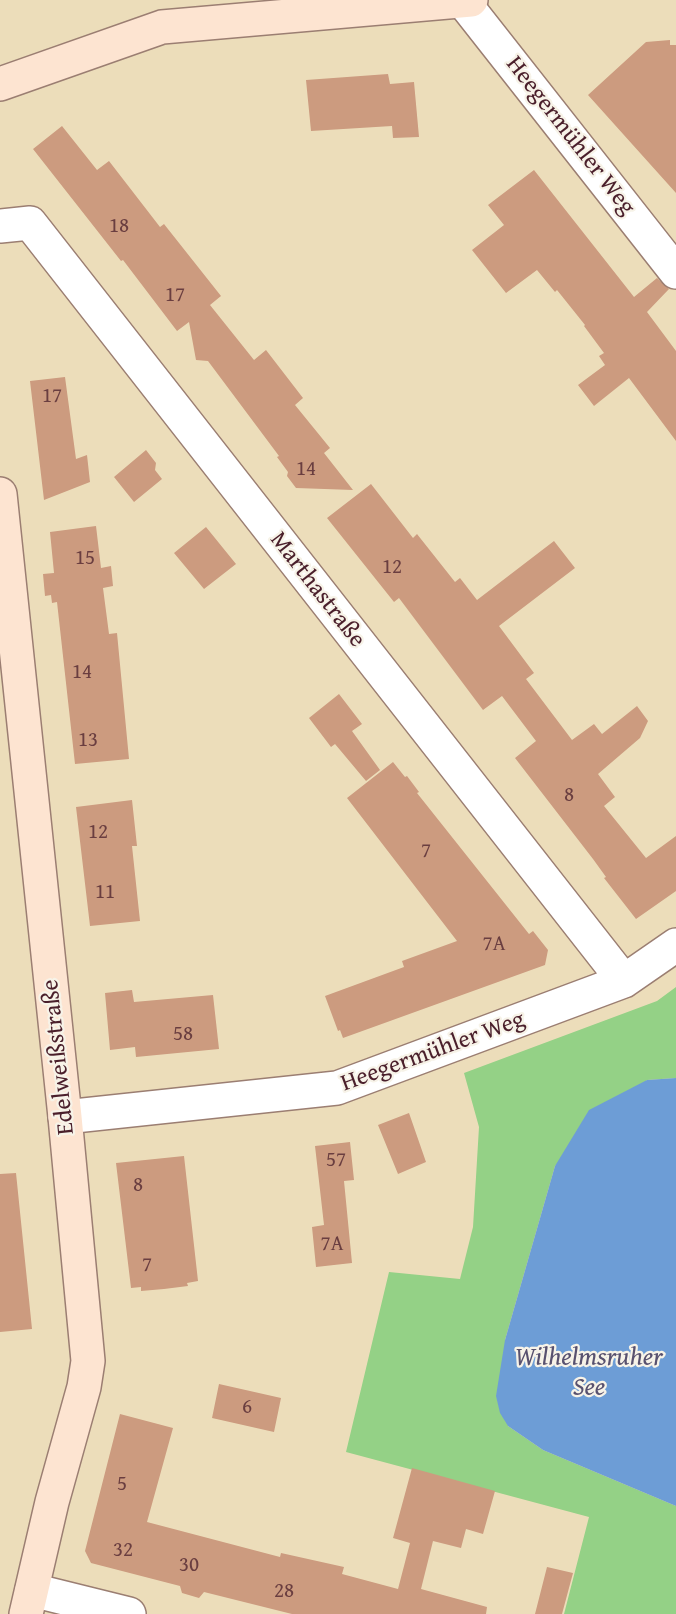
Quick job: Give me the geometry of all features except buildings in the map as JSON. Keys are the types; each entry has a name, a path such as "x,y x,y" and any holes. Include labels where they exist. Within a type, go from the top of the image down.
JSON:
{"street":[{"name":"Heegermühler Weg","path":"463,0 676,272"},
{"path":"0,84 162,27 471,0"},
{"name":"Marthastraße","path":"0,226 30,223 624,981"},
{"name":"Edelweißstraße","path":"0,494 88,1361 84,1387 52,1502 29,1602"},
{"name":"Heegermühler Weg","path":"65,1117 337,1088 624,981 676,945"},
{"path":"29,1602 129,1614"}],"green space":[{"path":"676,987 676,1078 647,1080 555,1166 505,1340 508,1426 543,1450 676,1506 676,1614 564,1614 589,1517 346,1452 389,1272 460,1279 473,1227 479,1127 464,1073 657,1001"}],"water":[{"name":"Wilhelmsruher See","path":"676,1078 676,1506 543,1450 508,1426 500,1413 496,1396 505,1340 555,1166 589,1110 647,1080"}]}
